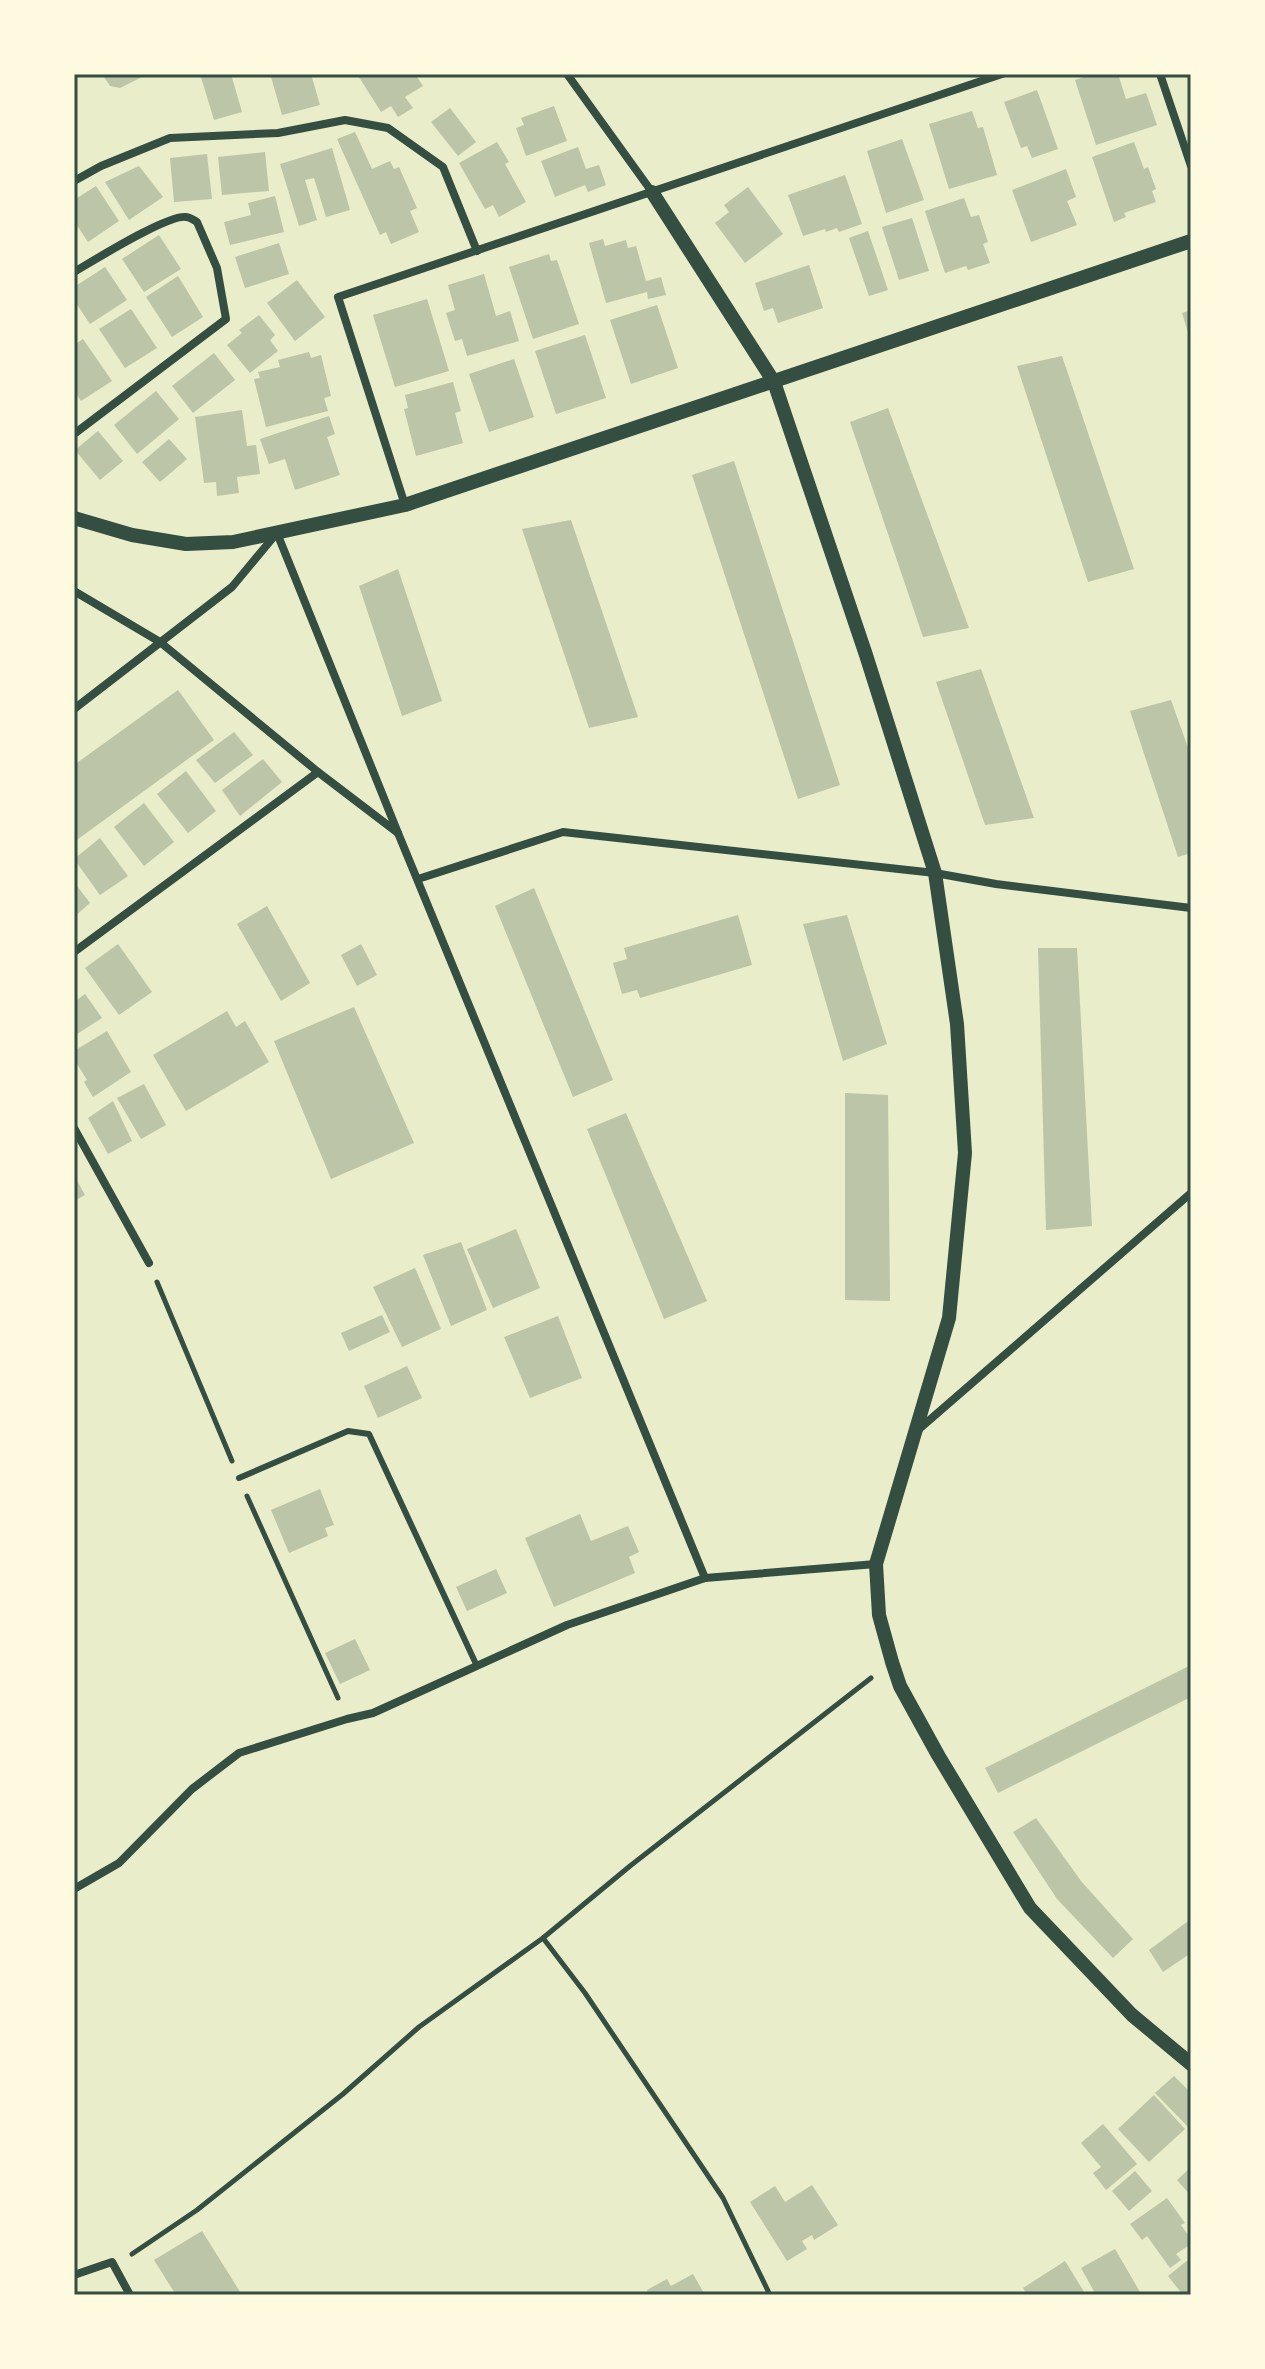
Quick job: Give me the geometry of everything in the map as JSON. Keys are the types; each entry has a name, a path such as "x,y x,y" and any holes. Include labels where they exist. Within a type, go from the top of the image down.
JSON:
{"street":[{"path":"567,74 652,192 774,382 935,873 957,1024 965,1153 949,1318 876,1564 879,1615 892,1662 900,1686 938,1755 1030,1908 1132,2015 1191,2064"},
{"path":"405,505 338,297 1002,74"},
{"path":"1160,74 1191,166"},
{"path":"74,181 101,166 170,138 278,133 345,120 388,128 443,167 477,251"},
{"path":"74,272 148,230 174,218 186,217 197,222 217,268 226,319 74,434"},
{"path":"74,518 132,535 186,544 233,542 405,505 1191,241"},
{"path":"74,709 232,587 277,533"},
{"path":"277,533 705,1578"},
{"path":"74,591 160,642 318,772 398,833"},
{"path":"74,952 318,772"},
{"path":"418,879 563,832 935,873 996,884 1191,908"},
{"path":"74,1130 149,1263"},
{"path":"915,1433 1191,1193"},
{"path":"74,1889 119,1863 192,1789 239,1753 373,1713 567,1625 705,1578 876,1564"},
{"path":"74,2275 112,2262 130,2295"}],"lane":[{"path":"239,1478 348,1431 369,1434 476,1664"}],"path":[{"path":"112,2262 127,2258 197,2210 343,2094 419,2027 543,1938 630,1866 892,1662"},
{"path":"543,1938 585,1993 723,2198 770,2295"}],"building":[{"path":"102,74 148,74 120,88 110,86"},
{"path":"200,74 231,74 242,112 214,120"},
{"path":"311,74 320,105 282,115 271,77"},
{"path":"357,74 415,74 423,86 405,97 413,108 398,117 391,106 381,112"},
{"path":"1093,74 1118,74 1126,99 1146,93 1157,125 1096,145 1075,80"},
{"path":"1037,90 1058,149 1032,158 1027,146 1021,148 1004,102"},
{"path":"554,106 567,141 526,156 516,128 524,125 521,118"},
{"path":"450,108 476,142 458,156 431,122"},
{"path":"972,111 978,128 983,127 997,175 949,189 929,124"},
{"path":"355,132 372,169 390,161 394,169 399,167 417,208 410,211 419,232 391,244 386,232 380,235 337,139"},
{"path":"902,139 924,200 886,213 867,151"},
{"path":"497,142 526,202 499,217 493,205 485,209 459,163"},
{"path":"1134,142 1144,169 1148,167 1156,189 1152,191 1156,202 1124,213 1126,217 1114,222 1092,157"},
{"path":"578,147 586,169 599,165 606,185 588,192 585,185 555,197 541,161"},
{"path":"332,148 350,210 326,217 314,178 305,180 317,220 299,226 280,164"},
{"path":"265,152 269,191 222,195 218,157"},
{"path":"207,154 212,199 174,202 170,158"},
{"path":"139,166 163,197 129,220 105,182"},
{"path":"1066,169 1076,197 1067,201 1077,225 1031,242 1012,190"},
{"path":"845,175 862,224 839,232 837,228 826,232 825,229 803,236 788,195"},
{"path":"96,186 119,221 88,242 74,221 74,200"},
{"path":"748,187 783,234 745,263 715,223 729,212 724,205"},
{"path":"275,196 284,232 230,245 224,222 251,215 248,203"},
{"path":"964,198 971,217 979,215 988,242 983,244 990,263 945,273 925,211"},
{"path":"912,218 929,271 899,280 882,227"},
{"path":"868,231 888,290 869,296 849,238"},
{"path":"159,235 181,269 144,292 122,259"},
{"path":"603,239 605,246 626,240 628,248 636,246 646,281 661,277 666,295 648,299 647,292 606,303 589,243"},
{"path":"279,243 289,274 245,288 235,257"},
{"path":"549,254 551,261 557,260 579,324 533,339 509,267"},
{"path":"809,265 823,308 778,323 773,308 764,311 755,283"},
{"path":"105,267 127,300 90,324 74,300 74,287"},
{"path":"484,274 496,316 510,311 519,341 467,356 462,339 455,341 446,313 455,310 448,285"},
{"path":"178,276 203,317 172,337 146,297"},
{"path":"297,280 325,317 295,341 267,303"},
{"path":"427,299 449,371 395,387 373,315"},
{"path":"657,305 678,368 631,384 610,320"},
{"path":"131,309 157,348 125,368 99,329"},
{"path":"1191,310 1191,339 1190,339 1182,313"},
{"path":"259,315 275,335 270,340 278,351 250,373 227,345 242,333 239,330"},
{"path":"585,335 606,398 556,414 535,351"},
{"path":"83,339 112,381 81,401 74,391 74,345"},
{"path":"309,352 311,358 321,355 331,396 324,398 328,411 266,427 254,379 260,378 258,372 280,367 278,360"},
{"path":"214,353 235,380 193,413 172,386"},
{"path":"1062,356 1134,569 1088,582 1017,366"},
{"path":"514,359 534,417 489,432 469,374"},
{"path":"453,382 461,411 455,413 463,443 416,456 404,409 408,408 405,395"},
{"path":"156,391 179,419 137,454 114,425"},
{"path":"888,408 969,628 923,637 850,422"},
{"path":"242,410 247,446 256,445 260,474 237,477 239,493 217,496 216,482 204,483 195,417"},
{"path":"329,416 335,434 327,437 340,475 295,490 285,459 269,464 260,439"},
{"path":"98,431 123,461 100,480 75,450"},
{"path":"169,439 187,459 160,482 142,462"},
{"path":"734,461 840,785 798,799 692,475"},
{"path":"571,520 638,717 589,728 522,529"},
{"path":"398,569 442,701 402,716 359,586"},
{"path":"981,669 1034,818 985,825 936,682"},
{"path":"178,690 214,740 74,842 74,765"},
{"path":"1171,700 1191,756 1191,853 1178,857 1130,711"},
{"path":"234,732 253,755 215,783 196,760"},
{"path":"263,759 282,782 240,816 222,790"},
{"path":"186,771 216,811 188,833 157,794"},
{"path":"144,803 174,842 144,866 114,827"},
{"path":"100,838 128,876 100,895 74,859"},
{"path":"74,882 90,903 74,917"},
{"path":"534,888 613,1080 573,1097 495,906"},
{"path":"267,906 310,983 281,1001 237,924"},
{"path":"738,915 752,965 640,998 637,990 622,994 613,963 627,959 624,948"},
{"path":"847,915 887,1044 843,1061 803,924"},
{"path":"118,944 152,992 119,1015 85,968"},
{"path":"361,944 377,975 357,986 341,955"},
{"path":"1038,948 1077,948 1092,1226 1046,1230"},
{"path":"85,994 102,1018 74,1036 74,1002"},
{"path":"354,1007 414,1143 331,1179 274,1041"},
{"path":"227,1011 236,1027 245,1021 269,1062 186,1111 153,1055"},
{"path":"107,1031 131,1072 93,1097 74,1059 74,1051"},
{"path":"144,1084 166,1125 141,1139 117,1098"},
{"path":"845,1093 888,1095 890,1301 845,1300"},
{"path":"113,1101 132,1141 108,1154 88,1118"},
{"path":"626,1113 707,1301 664,1319 587,1129"},
{"path":"74,1175 85,1195 74,1201"},
{"path":"516,1229 540,1288 493,1308 467,1249"},
{"path":"461,1242 487,1310 451,1326 423,1255"},
{"path":"415,1268 441,1329 402,1347 373,1287"},
{"path":"382,1315 390,1332 349,1351 341,1333"},
{"path":"558,1316 582,1378 530,1398 504,1337"},
{"path":"407,1366 422,1398 378,1418 364,1386"},
{"path":"320,1489 334,1525 325,1528 328,1536 289,1553 271,1510"},
{"path":"580,1514 591,1541 628,1526 639,1552 629,1557 635,1573 554,1607 525,1538"},
{"path":"496,1569 507,1593 467,1611 456,1587"},
{"path":"355,1639 370,1670 340,1684 325,1653"},
{"path":"1191,1665 1191,1697 998,1793 985,1768"},
{"path":"1036,1818 1081,1881 1133,1939 1113,1958 1057,1899 1013,1832"},
{"path":"1191,1919 1191,1953 1163,1972 1149,1950"},
{"path":"1174,2076 1191,2093 1191,2130 1155,2093"},
{"path":"1154,2095 1185,2129 1149,2162 1118,2129"},
{"path":"1103,2124 1137,2164 1106,2190 1093,2173 1101,2167 1081,2143"},
{"path":"1191,2167 1191,2196 1177,2180"},
{"path":"1135,2171 1152,2191 1129,2211 1112,2191"},
{"path":"812,2185 838,2225 814,2240 812,2235 802,2241 807,2249 787,2261 750,2202 775,2186 785,2202"},
{"path":"1167,2198 1185,2223 1181,2225 1191,2239 1191,2244 1176,2254 1181,2260 1170,2268 1147,2236 1142,2240 1130,2224"},
{"path":"202,2231 242,2295 176,2295 154,2260"},
{"path":"1115,2249 1140,2292 1134,2295 1096,2295 1081,2268"},
{"path":"1189,2259 1191,2295 1183,2295 1168,2276"},
{"path":"1065,2261 1086,2295 1027,2295 1023,2288"},
{"path":"693,2274 705,2295 649,2295 647,2290 667,2279 671,2286"}]}
